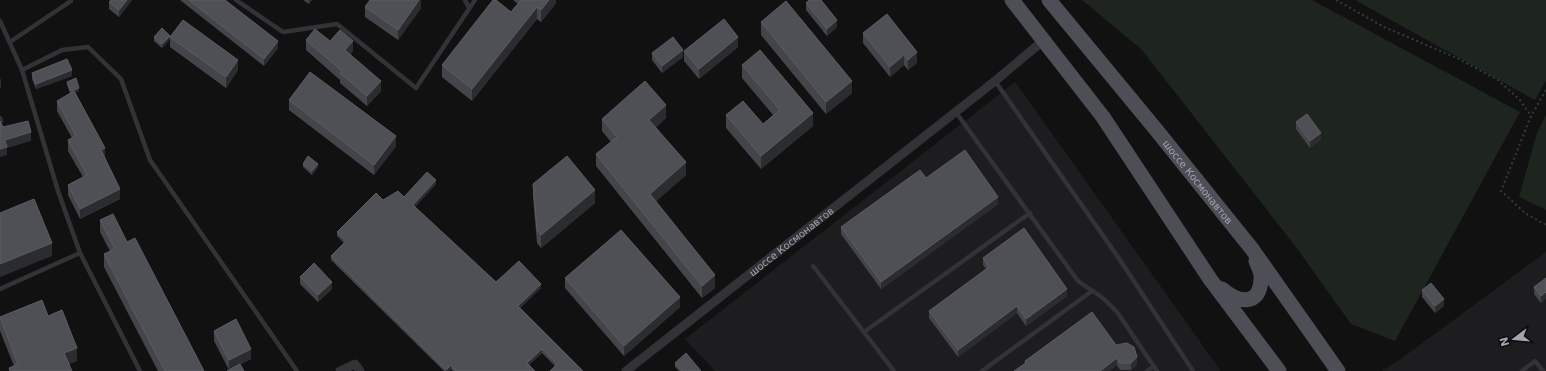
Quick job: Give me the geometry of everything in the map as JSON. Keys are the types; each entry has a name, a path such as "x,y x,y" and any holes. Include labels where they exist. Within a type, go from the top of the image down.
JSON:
{"main road":[{"path":"1012,0 1103,117 1210,279 1279,371"},
{"name":"шоссе Космонавтов","path":"1049,0 1252,249 1338,371"},
{"path":"1210,279 1230,296 1244,301 1253,298 1259,290 1262,278 1252,249"}],"street":[{"name":"шоссе Космонавтов","path":"626,371 786,247 955,111 995,81 1044,40"},
{"path":"340,371 355,364 360,371"}],"lane":[{"path":"236,0 283,32 338,24 416,88 475,0"},
{"path":"465,0 470,8"},
{"path":"10,42 72,1"},
{"path":"0,21 2,32 10,42 22,70 58,191 80,253 140,371"},
{"path":"22,70 62,50 88,48 121,79 150,160 297,371"},
{"path":"995,81 1118,257 1193,371"},
{"path":"955,111 1078,281 1103,298 1117,312 1155,369 1148,371"},
{"path":"0,118 0,122"},
{"path":"864,332 1030,213"},
{"path":"0,289 80,253"},
{"path":"813,266 894,371"},
{"path":"982,371 1092,291"},
{"path":"1522,371 1535,361 1543,371"}],"path":[{"path":"1336,0 1384,27 1457,58 1498,80 1520,100 1531,116"},
{"path":"1546,90 1531,116 1501,191 1525,213 1546,225"}],"shaded area":[{"path":"1082,0 1312,0 1520,112 1395,341 1351,324 1296,247 1142,50"},
{"path":"1355,0 1546,0 1546,80 1535,100"},
{"path":"1015,82 1221,371 715,371 685,339"},
{"path":"1546,115 1546,210 1519,197 1537,133"},
{"path":"1546,252 1546,371 1382,371 1402,358"}],"building":[{"path":"111,0 127,0 119,10 109,2"},
{"path":"189,0 225,0 278,41 264,59"},
{"path":"370,0 419,0 398,30 365,7"},
{"path":"493,0 496,0 511,12 521,0 549,0 541,10 537,7 472,89 442,65"},
{"path":"809,0 821,0 837,20 827,29 806,3"},
{"path":"786,1 852,81 826,102 761,22"},
{"path":"887,14 917,52 908,60 904,55 890,67 863,33"},
{"path":"724,19 738,37 699,69 684,51"},
{"path":"183,20 238,60 226,77 170,37"},
{"path":"162,28 170,36 162,44 154,37"},
{"path":"315,29 330,41 340,30 353,41 345,50 381,81 367,96 340,73 342,71 306,40"},
{"path":"673,37 683,50 662,66 652,53"},
{"path":"760,50 813,113 761,156 726,115 743,101 763,124 780,110 742,65"},
{"path":"67,59 72,70 36,84 32,73"},
{"path":"310,72 396,136 374,165 289,100"},
{"path":"76,78 79,88 71,91 67,82"},
{"path":"645,81 666,105 649,120 686,162 650,194 715,275 702,286 596,154 617,137 602,119"},
{"path":"74,91 105,148 101,150 120,189 80,209 68,185 87,175 68,140 76,136 57,101"},
{"path":"1307,114 1321,133 1310,141 1296,122"},
{"path":"0,121 3,127 28,121 31,132 5,140 7,147 0,149"},
{"path":"965,150 998,197 881,282 841,227 920,170 926,178"},
{"path":"308,156 318,164 312,171 303,164"},
{"path":"567,156 595,190 541,235 537,230 533,184"},
{"path":"427,172 436,180 413,205 496,282 519,261 541,284 518,306 583,371 550,371 557,364 542,349 527,363 535,371 456,371 451,365 446,370 331,256 346,241 337,232 376,193 383,200 398,191 404,197"},
{"path":"34,199 52,243 0,264 0,213"},
{"path":"113,214 127,242 135,238 204,371 165,371 104,254 115,249 100,220"},
{"path":"1024,228 1067,289 1026,319 1017,306 958,350 929,311 989,267 983,258"},
{"path":"621,230 680,297 624,346 565,278"},
{"path":"314,263 332,282 318,295 300,277"},
{"path":"1546,278 1546,292 1541,296 1534,287"},
{"path":"1431,283 1444,299 1435,306 1422,290"},
{"path":"42,300 48,316 62,310 77,348 64,353 72,371 10,371 9,368 18,364 0,317"},
{"path":"1092,312 1116,345 1127,343 1134,347 1137,357 1131,363 1120,363 1117,358 1100,371 1014,371 1026,363 1025,361"},
{"path":"236,319 251,349 229,360 214,331"},
{"path":"686,353 701,371 682,371 675,363"},
{"path":"240,364 244,371 227,371"}]}
